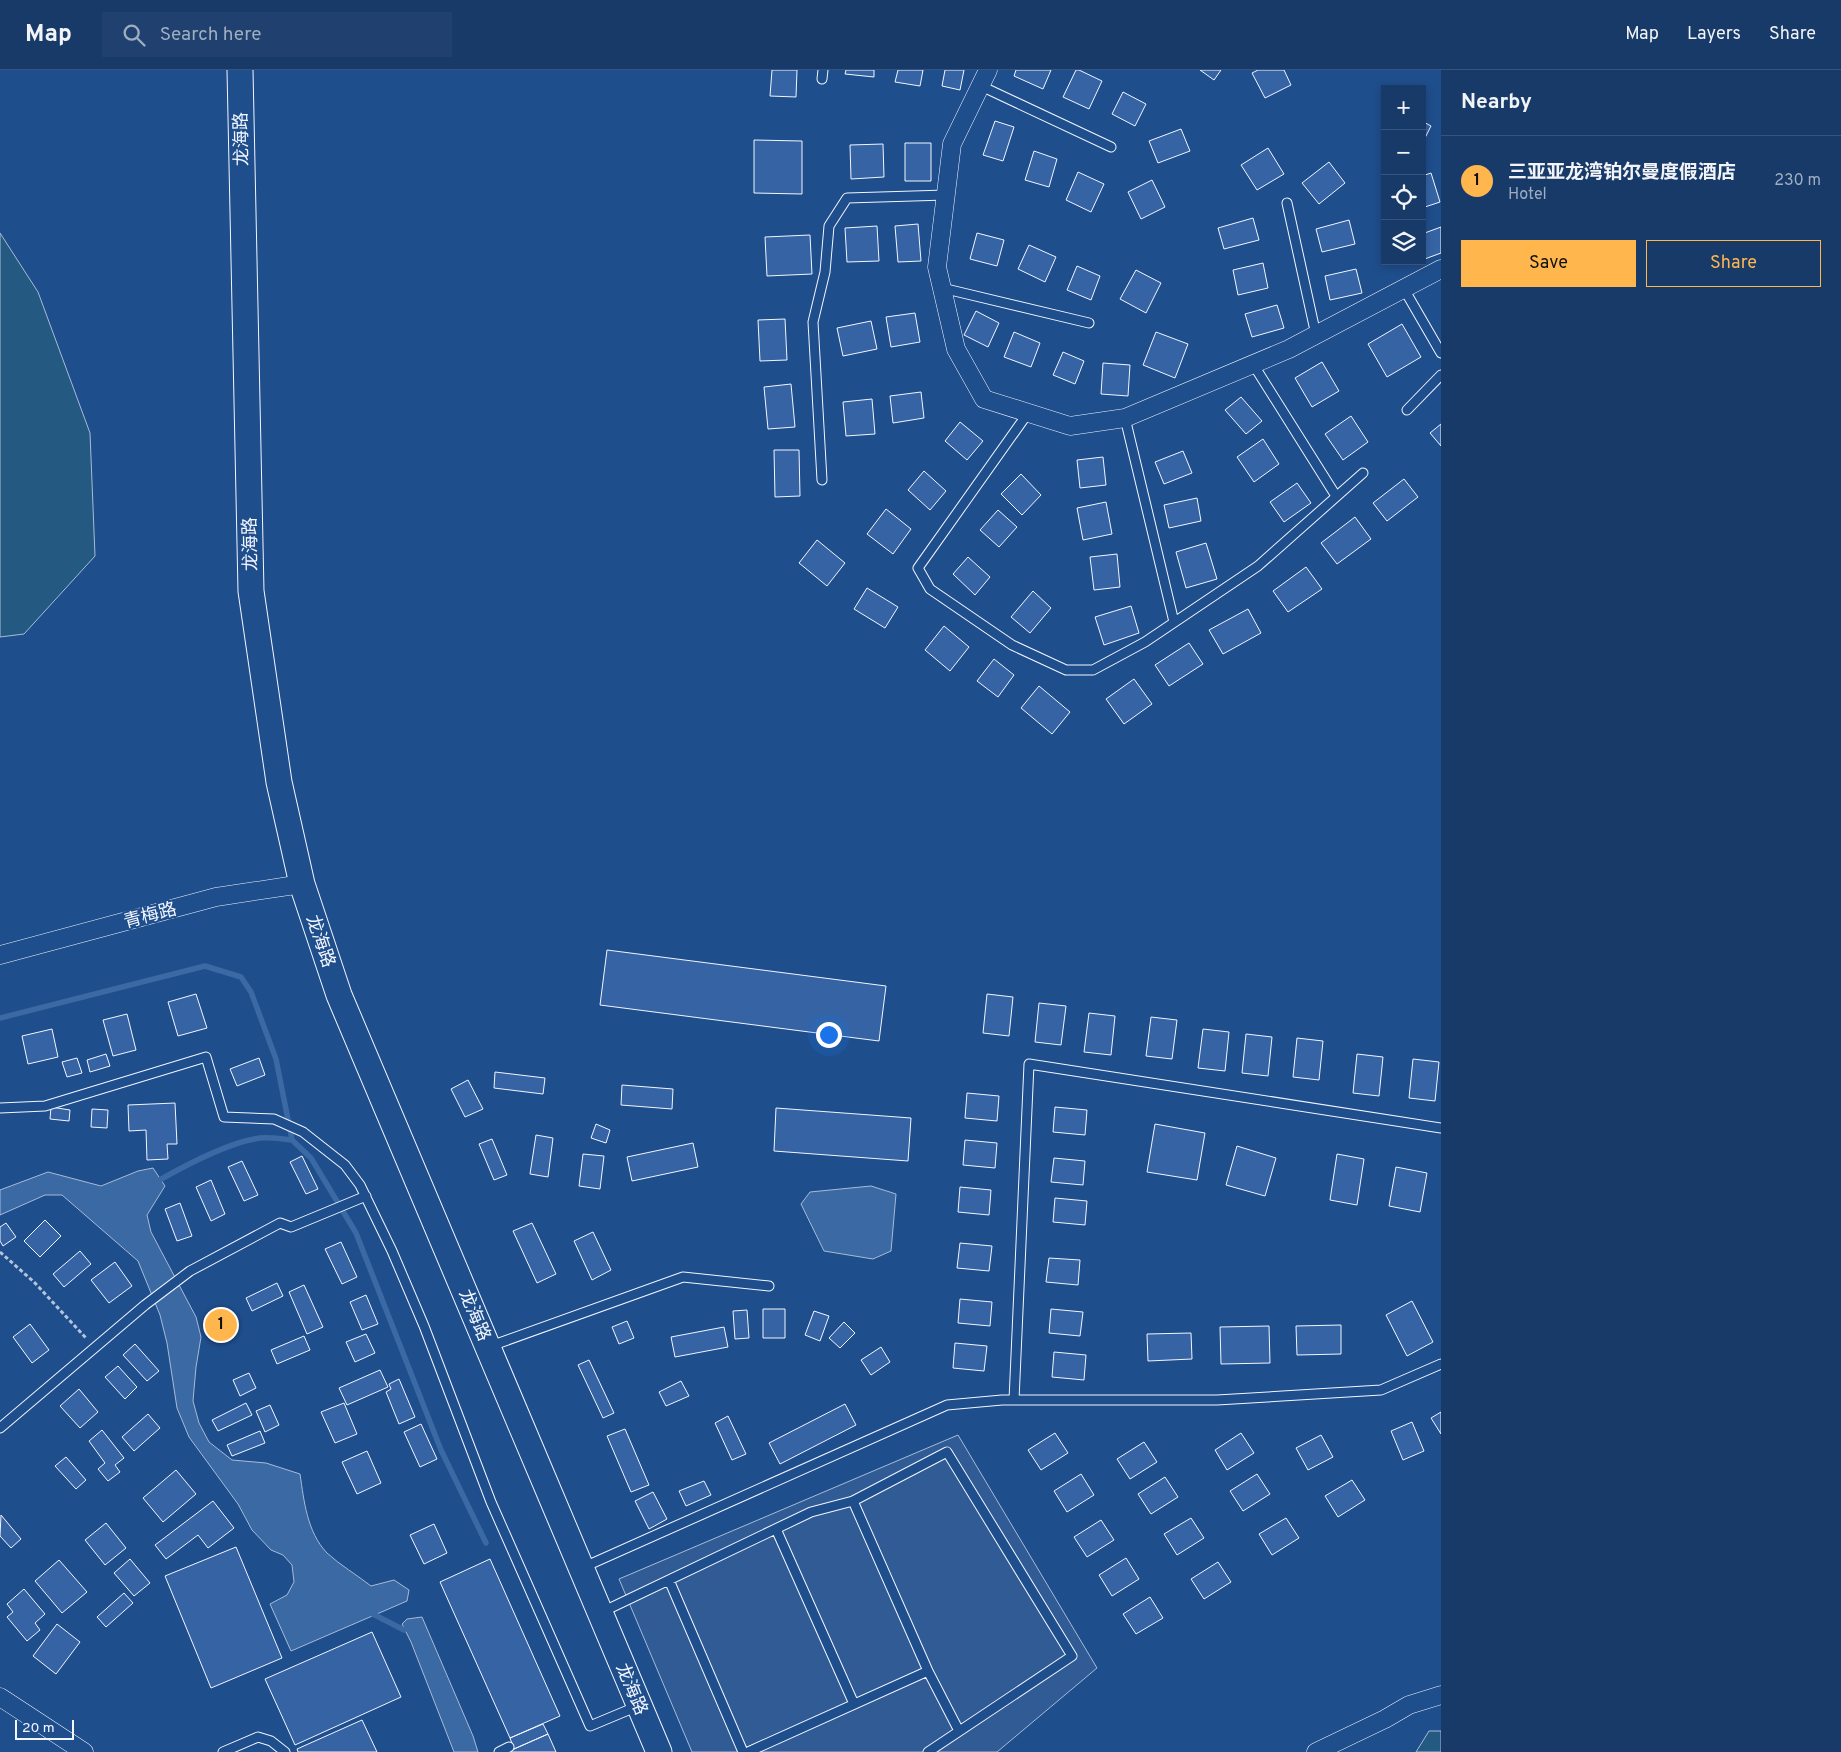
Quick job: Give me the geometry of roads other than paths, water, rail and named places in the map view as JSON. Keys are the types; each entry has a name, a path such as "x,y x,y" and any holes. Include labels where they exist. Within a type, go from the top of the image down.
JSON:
{"street":[{"name":"龙海路","path":"240,70 251,591 279,782 302,884 339,995 659,1752"},
{"path":"985,78 952,144 937,267 956,348 984,399 1070,426 1126,418 1289,349 1441,269"},
{"name":"青梅路","path":"0,955 216,898 302,884"},
{"path":"1316,1752 1386,1719 1409,1705 1441,1695"},
{"path":"0,1697 84,1752"}],"lane":[{"path":"985,78 1112,147"},
{"path":"822,480 813,322 824,272 829,226 847,198 946,195"},
{"path":"1287,204 1316,335"},
{"path":"942,288 1090,323"},
{"path":"1404,288 1441,353"},
{"path":"1254,364 1336,496"},
{"path":"1407,410 1441,375"},
{"path":"1028,413 918,568 930,589 1012,645 1066,670 1093,670 1145,642 1258,566 1363,473"},
{"path":"1126,418 1174,622"},
{"path":"0,1108 45,1106 206,1056 224,1117 274,1119 302,1132 345,1165 366,1196 424,1326 491,1502 590,1726 640,1706"},
{"path":"1014,1400 1029,1064 1441,1128"},
{"path":"0,1428 145,1305 190,1271 280,1223 291,1227 366,1196"},
{"path":"488,1347 683,1277 769,1286"},
{"path":"581,1568 947,1404 1014,1400 1217,1400 1381,1390 1441,1364"},
{"path":"600,1613 811,1512 853,1501 947,1452 1072,1656 928,1752"},
{"path":"853,1501 928,1671 958,1731"},
{"path":"776,1529 854,1704"},
{"path":"669,1580 743,1752"},
{"path":"748,1752 928,1671"},
{"path":"223,1752 258,1737 271,1741 285,1752"},
{"path":"499,1752 509,1747"}],"waterway":[{"path":"0,1018 205,966 241,977 251,992 276,1059 292,1140 311,1158 356,1233 441,1450 486,1543"},
{"path":"156,1182 193,1162 235,1144 260,1138 292,1140"},
{"path":"369,1612 404,1630"}],"place":[{"name":"三亚亚龙湾铂尔曼度假酒店","path":"221,1325"}]}
